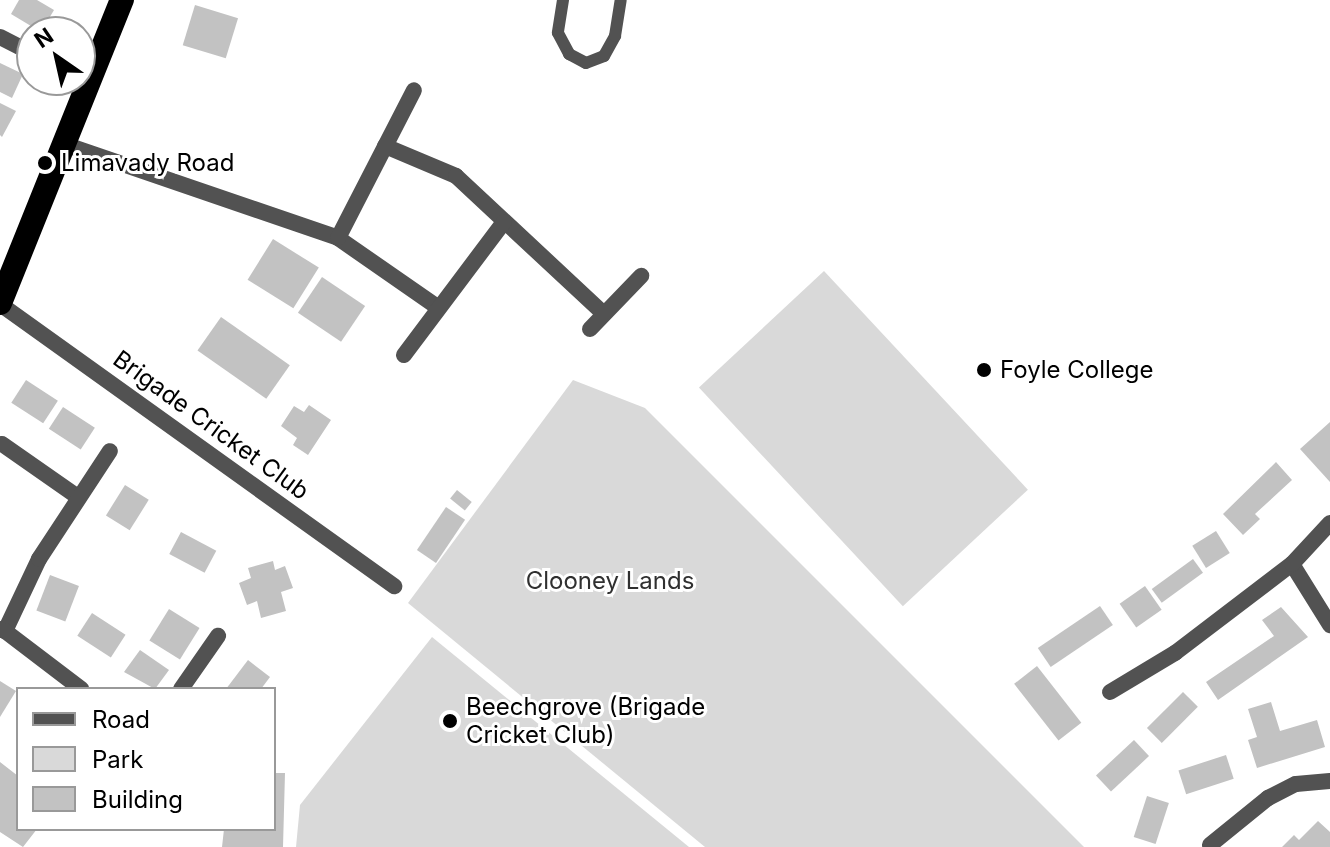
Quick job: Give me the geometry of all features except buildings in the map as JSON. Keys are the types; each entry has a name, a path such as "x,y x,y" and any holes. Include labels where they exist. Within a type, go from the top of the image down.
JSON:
{"highway":[{"path":"96,56 122,0"},
{"path":"0,303 64,144 80,96"}],"street":[{"path":"338,238 414,90"},
{"path":"64,144 338,238 436,306"},
{"path":"385,146 456,176 604,314"},
{"path":"404,355 436,306 504,222"},
{"path":"590,329 641,276"},
{"name":"Brigade Cricket Club","path":"0,303 394,586"},
{"path":"2,444 78,497"},
{"path":"78,687 3,630 39,559 110,451"},
{"path":"1110,692 1175,653 1292,564 1330,523"},
{"path":"1292,564 1330,625"},
{"path":"182,687 218,636"},
{"path":"1210,845 1268,798 1296,784 1330,781"}],"lane":[{"path":"563,0 558,33 569,54 586,63 604,56 615,36 621,0"}],"green space":[{"path":"824,271 1028,490 903,606 699,388"},
{"name":"Clooney Lands","path":"573,380 645,408 1084,847 705,847 408,603"},
{"name":"Beechgrove (Brigade Cricket Club)","path":"432,637 689,847 296,847 300,805"}],"place":[{"name":"Limavady Road","path":"45,163"},
{"name":"Foyle College","path":"984,370"},
{"name":"Beechgrove (Brigade Cricket Club)","path":"450,721"}]}
